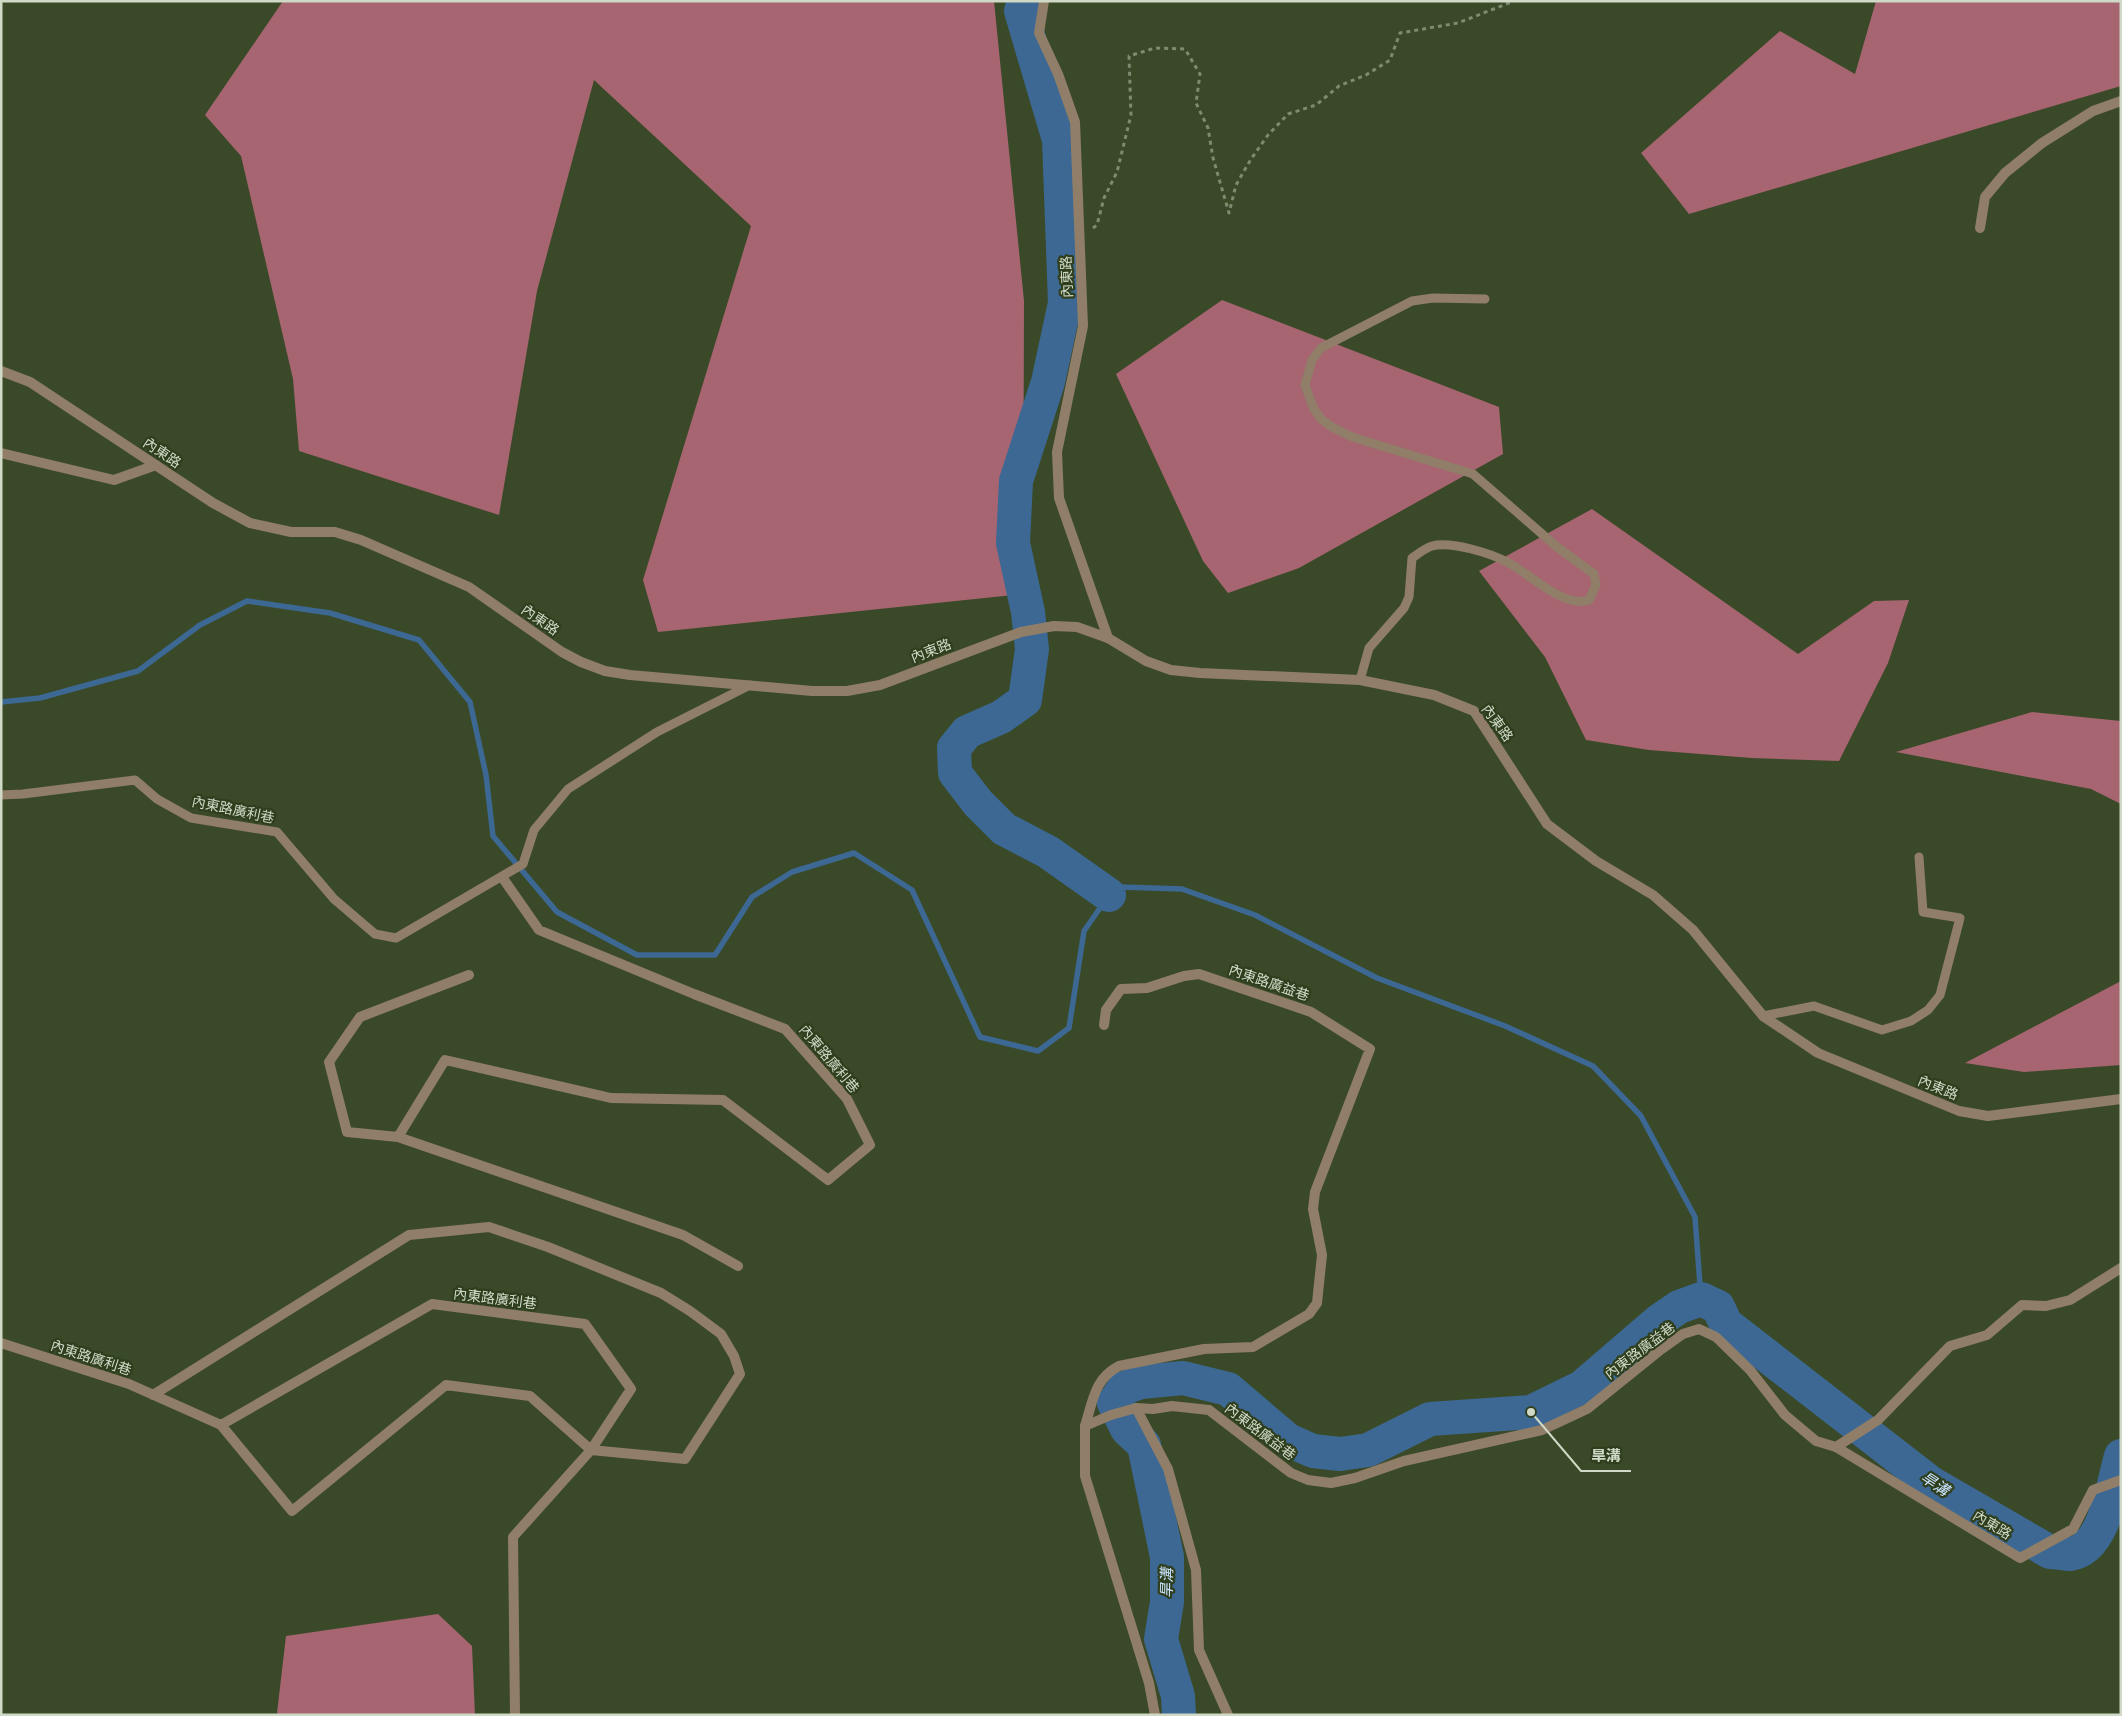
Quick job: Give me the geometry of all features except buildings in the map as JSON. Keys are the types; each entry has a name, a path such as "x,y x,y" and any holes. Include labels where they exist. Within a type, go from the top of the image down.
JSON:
{"street":[{"name":"內東路","path":"1044,1 1039,32 1058,74 1075,122 1083,326 1057,452 1059,498 1108,638"},
{"path":"1980,228 1985,197 2005,173 2042,143 2093,111 2121,101"},
{"name":"內東路","path":"1,371 30,382 213,503 250,522 291,532 335,532 361,540 469,587 562,652 605,671 750,686 812,691 847,691 880,685 1021,632 1044,628 1077,627 1108,638 1146,661 1171,670 1360,680 1434,694 1474,711 1547,824 1596,861 1653,894 1693,930 1763,1016 1818,1054 1959,1112 1988,1116 2121,1099"},
{"path":"1,453 114,480 156,465"},
{"name":"內東路廣利巷","path":"398,1137 445,1060 611,1098 723,1100 828,1180 870,1145 847,1100 785,1029 539,930 502,877"},
{"name":"內東路廣益巷","path":"1104,1024 1106,1010 1121,989 1147,988 1184,976 1198,974 1311,1012 1370,1050 1315,1192 1313,1209 1322,1255 1317,1302 1308,1314 1253,1347 1204,1349 1119,1366 1108,1371 1099,1381 1085,1426 1085,1476 1149,1683 1155,1715"},
{"path":"468,976 360,1017 329,1062 347,1132 398,1137 683,1235 738,1266"},
{"path":"153,1395 409,1234 489,1227 548,1247 661,1293 721,1334 734,1356 740,1374 685,1459 591,1450 530,1396 446,1385 292,1511 221,1425"},
{"path":"1836,1447 1878,1420 1950,1346 1987,1335 2022,1305 2046,1306 2070,1300 2121,1268"},
{"name":"內東路廣利巷","path":"1,1343 129,1384 221,1425 432,1304 585,1324 631,1388 591,1450 513,1537 515,1715"},
{"name":"內東路廣益巷","path":"1085,1426 1111,1415 1136,1408 1153,1409 1172,1406 1209,1410 1291,1473 1308,1480 1331,1483 1355,1478 1404,1461 1542,1430 1587,1409 1659,1351 1683,1334 1699,1329 1716,1337 1750,1370 1785,1415 1816,1441 1836,1447"},
{"path":"1136,1408 1168,1469 1196,1570 1199,1650 1228,1715"},
{"name":"內東路","path":"1836,1447 2020,1558 2073,1529 2092,1490 2121,1480"}],"lane":[{"path":"1360,680 1369,648 1404,608 1409,597 1412,558 1432,546 1458,546 1507,562 1566,600 1582,603 1589,600 1596,585 1594,574 1557,547 1473,474 1352,437 1327,423 1313,407 1305,385 1312,360 1321,348 1412,301 1433,298 1485,299"},
{"name":"內東路廣利巷","path":"1,795 135,780 157,799 191,818 277,832 334,898 375,934 396,938 523,864 534,830 568,789 657,732 750,686"},
{"path":"1763,1016 1814,1006 1882,1030 1911,1021 1928,1010 1940,995 1960,918 1923,912 1919,857"}],"path":[{"path":"1079,237 1097,226 1104,198 1117,172 1131,115 1129,56 1156,48 1185,49 1200,74 1196,103 1208,128 1213,158 1229,212 1236,185 1251,159 1268,135 1288,114 1316,104 1339,86 1366,75 1390,60 1400,33 1458,23 1514,1"}],"shaded area":[{"path":"283,1 994,1 1024,301 1023,594 658,632 643,580 751,226 594,80 537,291 499,515 299,451 293,379 241,156 205,115"},
{"path":"1876,1 2121,1 2121,86 1689,214 1641,153 1780,31 1855,74"},
{"path":"1222,300 1499,407 1503,454 1299,568 1228,593 1203,561 1116,374"},
{"path":"1592,509 1798,654 1874,601 1909,600 1888,663 1839,761 1752,758 1649,750 1586,740 1545,657 1479,571"},
{"path":"2032,712 2121,721 2121,804 2091,789 1896,752"},
{"path":"2121,981 2121,1065 2024,1072 1965,1063"},
{"path":"438,1614 472,1646 475,1715 279,1715 277,1713 286,1636"}],"waterway":[{"path":"1024,1 1021,11 1059,140 1065,303 1048,382 1016,481 1013,543 1028,612 1032,649 1025,700 1001,717 967,732 954,748 955,773 978,803 1004,829 1048,852 1109,895"},
{"path":"1,702 40,698 138,671 200,625 247,601 330,613 419,640 470,702 486,775 493,836 557,912 637,955 715,955 752,897 792,872 854,853 912,890 980,1037 1038,1051 1069,1028 1084,931 1109,895 1121,887 1182,889 1255,915 1377,978 1505,1026 1593,1066 1641,1116 1695,1217 1701,1299"},
{"name":"旱溝","path":"1179,1715 1178,1696 1161,1639 1167,1602 1167,1557 1144,1445 1127,1429 1114,1403 1124,1388 1141,1382 1183,1378 1228,1389 1288,1440 1313,1451 1340,1454 1368,1450 1430,1419 1531,1412 1582,1387 1660,1320 1679,1307 1701,1299 1718,1307 1726,1324 1931,1483 2050,1552 2070,1554 2082,1550 2092,1541 2106,1514 2121,1456"}],"place":[{"name":"旱溝","path":"1531,1412"}]}
